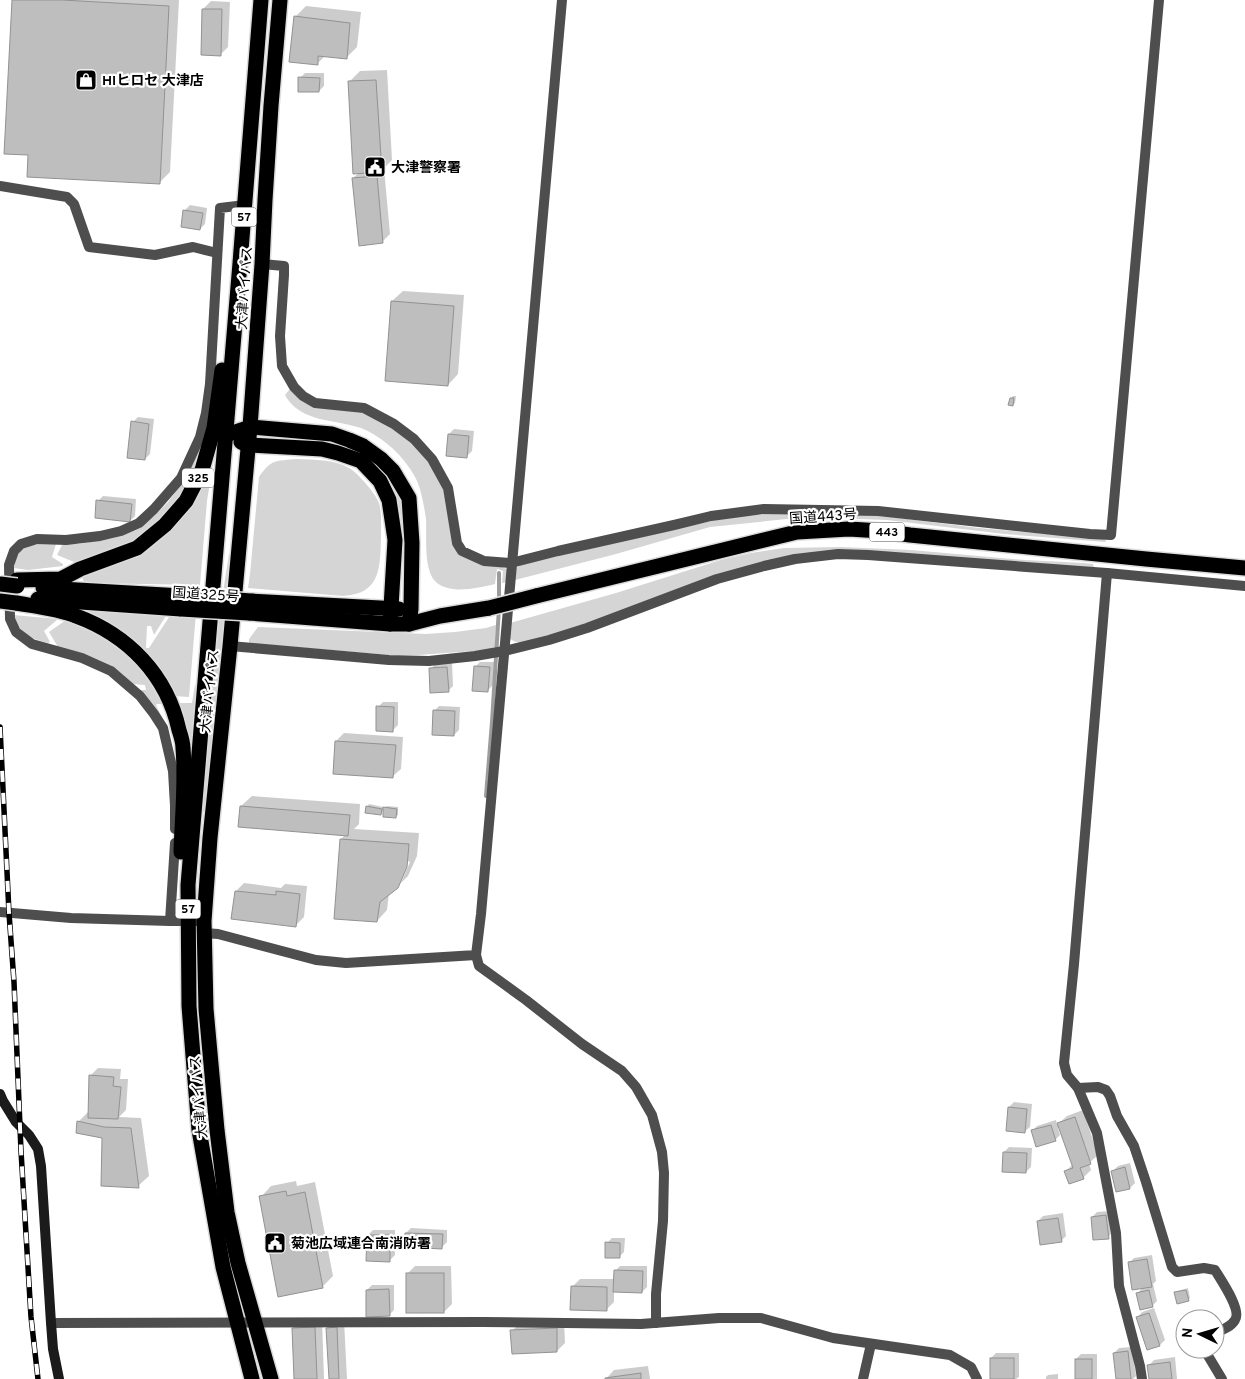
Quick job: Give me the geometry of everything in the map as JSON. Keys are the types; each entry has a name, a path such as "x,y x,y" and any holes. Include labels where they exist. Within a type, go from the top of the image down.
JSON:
{"highway":[{"name":"大津バイパス","path":"252,1379 223,1267 199,1130 189,1006 188,885 261,0"},
{"name":"大津バイパス","path":"271,1379 238,1263 228,1212 217,1130 206,1009 204,927 210,838 250,427 280,0"},
{"name":"325","path":"0,579 16,591 61,579 137,548 165,525 186,501 202,470 214,428 222,372 229,284 240,263"},
{"path":"226,435 250,427 323,433 363,446 381,459 393,471 409,498 412,542 410,616"},
{"path":"226,435 248,446 322,449 338,453 360,461 380,481 389,500 394,540 390,616"},
{"name":"国道443号","path":"390,616 440,616 489,608 797,532 849,529 1146,560 1245,568"},
{"name":"国道325号","path":"0,584 16,591 390,616"},
{"name":"国道325号","path":"0,596 16,591"},
{"name":"57","path":"0,601 16,591 33,606 75,615 104,629 129,646 148,665 163,686 176,714 183,746 184,778 181,858 188,885"}],"street":[{"path":"562,0 476,955 479,966 582,1044 622,1071 636,1087 652,1115 662,1152 664,1173 663,1221 656,1294 656,1323"},
{"path":"262,264 284,266 280,336 282,366 294,388 315,403 364,408 405,431 432,459 448,488 457,543 462,551 484,561 512,563 711,516 764,509 878,511 1111,535 1159,0"},
{"path":"0,186 67,197 74,204 88,247 156,255 193,247 217,253"},
{"path":"170,921 175,846 175,806 173,771 163,728 140,696 112,671 82,658 32,644 16,632 10,619 8,565 14,551 21,544 37,539 66,540 100,536 121,531 139,523 181,478 200,437 206,414 210,384 220,208 245,205"},
{"path":"230,646 389,660 475,656 549,640 587,628 717,579 795,559 838,554 1107,573 1245,586"},
{"path":"1107,573 1064,1063 1067,1075 1078,1088 1097,1133 1116,1234 1119,1286 1142,1379"},
{"path":"0,912 71,918 188,921 218,934 316,960 333,962 346,963 476,955"},
{"path":"1078,1088 1098,1087 1106,1090 1110,1096 1117,1116 1134,1146 1172,1267 1177,1272 1204,1268 1215,1270 1233,1302 1236,1313 1236,1320 1225,1328"},
{"path":"0,1094 2,1101 16,1122 29,1135 38,1149 42,1166 53,1349 59,1379"},
{"path":"51,1323 483,1322 641,1324 719,1318 761,1318 833,1338 950,1355 972,1368 977,1379"},
{"path":"863,1379 871,1344"},
{"path":"1210,1359 1222,1379"}],"shaded area":[{"path":"289,390 377,417 413,442 428,460 443,488 448,502 457,549 507,569 507,582 502,583 503,571 497,569 495,584 488,586 473,589 456,589 442,586 436,582 432,577 427,561 426,519 420,489 418,482 404,460 387,444 368,431 351,425 320,419 301,412 286,397 285,395"},
{"path":"204,436 199,464 179,503 137,542 79,564 57,555 62,545 66,543 79,544 113,538 134,530 154,516 168,502 183,482"},
{"path":"217,437 207,501 200,585 85,583 82,576 168,530"},
{"path":"290,437 336,441 361,453 382,468 396,489 404,511 405,563 403,563 401,519 398,503 379,470 310,442 290,439"},
{"path":"297,459 324,461 343,465 362,479 377,499 381,516 379,569 376,577 365,590 343,596 248,588 259,477 267,467 275,462"},
{"path":"845,513 890,517 979,528 1105,539 1106,542 1004,534 887,520 806,517 710,527 515,580 516,568 522,564 720,519 738,516"},
{"path":"51,543 56,544 52,557 63,564 63,566 28,570 14,568 16,559 22,549"},
{"path":"841,547 911,550 1084,563 1093,564 1094,567 819,552 541,639 521,642 510,639 510,623 616,593 724,559 784,548"},
{"path":"229,554 231,555 205,809 203,812 201,807 219,618"},
{"path":"72,606 169,611 154,635 151,626 147,626 146,648 149,648 173,611 196,613 189,697 173,696 157,670"},
{"path":"13,615 58,619 44,631 50,642 30,637 22,631"},
{"path":"66,620 88,629 108,641 135,664 146,676 162,702 156,705 163,720 140,690 146,690 145,685 133,684 112,666 99,660 58,647 49,632"},
{"path":"496,625 495,647 488,650 390,655 249,643 249,639 258,627 426,634 455,632"},
{"path":"195,685 197,686 190,763 177,703 192,703"}],"building":[{"name":"HIヒロセ 大津店","path":"12,0 62,0 169,6 160,184 27,177 28,155 4,154"},
{"path":"202,9 222,9 221,56 201,55"},
{"path":"294,16 350,23 347,59 318,56 318,65 289,62"},
{"path":"298,77 320,78 319,92 298,92"},
{"path":"376,80 382,172 353,174 348,81"},
{"path":"377,176 383,243 359,246 352,178"},
{"path":"183,210 203,213 200,230 181,227"},
{"path":"391,301 454,306 448,386 385,381"},
{"path":"1010,398 1014,398 1013,406 1008,405"},
{"path":"131,421 149,424 145,460 127,458"},
{"path":"448,434 469,436 467,458 446,456"},
{"path":"96,500 132,504 130,522 95,518"},
{"path":"474,666 490,667 488,692 472,691"},
{"path":"447,667 449,692 430,693 429,668"},
{"path":"376,706 394,707 393,732 376,731"},
{"path":"433,710 455,711 454,736 432,735"},
{"path":"335,741 396,745 393,778 333,774"},
{"path":"240,806 350,815 348,836 238,827"},
{"path":"366,806 382,809 381,815 365,813"},
{"path":"383,807 397,809 396,818 383,817"},
{"path":"340,839 409,844 407,867 398,888 380,902 377,922 334,919"},
{"path":"235,891 276,895 276,891 300,894 296,927 231,919"},
{"path":"89,1075 114,1077 113,1086 121,1087 118,1119 88,1118"},
{"path":"1008,1107 1027,1109 1025,1133 1006,1131"},
{"path":"1075,1117 1091,1164 1080,1168 1084,1179 1069,1184 1064,1171 1073,1168 1057,1123"},
{"path":"77,1121 104,1127 131,1128 139,1188 101,1186 102,1138 76,1133"},
{"path":"1051,1125 1056,1141 1036,1147 1031,1130"},
{"path":"1003,1152 1027,1153 1026,1173 1002,1172"},
{"path":"1125,1167 1130,1189 1116,1192 1111,1171"},
{"path":"286,1191 287,1196 305,1192 323,1288 278,1297 259,1196"},
{"path":"1106,1215 1109,1239 1093,1240 1091,1217"},
{"path":"1058,1218 1062,1242 1040,1245 1037,1221"},
{"path":"405,1233 443,1234 442,1249 404,1247"},
{"path":"367,1235 390,1235 390,1262 366,1261"},
{"path":"605,1242 620,1243 620,1258 605,1258"},
{"path":"1147,1259 1152,1287 1132,1290 1128,1262"},
{"path":"614,1270 643,1271 642,1293 613,1292"},
{"path":"406,1273 444,1273 444,1313 406,1313"},
{"path":"571,1286 607,1287 607,1311 570,1310"},
{"path":"389,1289 390,1316 366,1317 366,1290"},
{"path":"1149,1290 1153,1307 1140,1310 1136,1293"},
{"path":"1186,1290 1189,1301 1177,1304 1174,1292"},
{"path":"1149,1313 1160,1346 1147,1350 1136,1317"},
{"path":"315,1327 317,1379 294,1379 292,1328"},
{"path":"337,1327 339,1379 329,1379 326,1328"},
{"path":"557,1328 557,1352 512,1354 510,1330"},
{"path":"1128,1351 1131,1379 1116,1379 1113,1353"},
{"path":"990,1358 1014,1358 1014,1379 990,1379"},
{"path":"1075,1359 1092,1359 1092,1379 1075,1379"},
{"path":"1170,1362 1172,1379 1149,1379 1147,1365"},
{"path":"641,1373 641,1379 605,1379 605,1378"}],"waterway":[{"path":"499,573 499,601"},
{"path":"486,796 499,608"}],"railway":[{"path":"0,727 21,1151 31,1317 38,1379"}],"place":[{"name":"HIヒロセ 大津店","path":"86,80"},
{"name":"大津警察署","path":"375,167"},
{"name":"菊池広域連合南消防署","path":"275,1243"}]}
